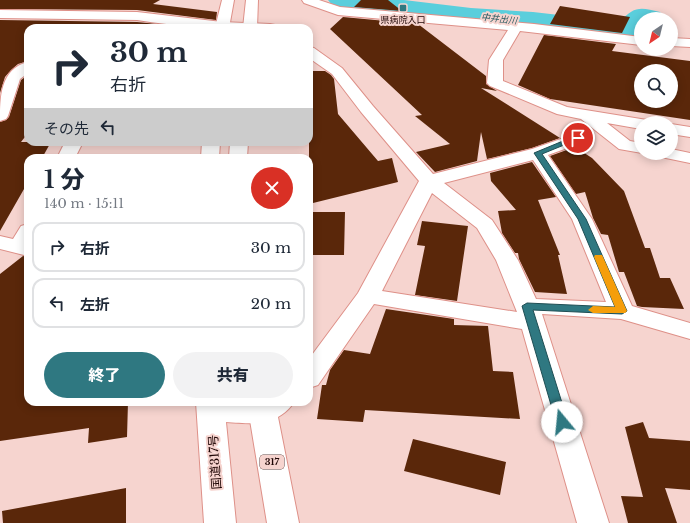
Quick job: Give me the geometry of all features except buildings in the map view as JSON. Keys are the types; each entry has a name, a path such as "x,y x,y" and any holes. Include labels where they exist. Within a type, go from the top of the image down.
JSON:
{"main road":[{"path":"223,24 228,0"},
{"path":"250,24 252,0"},
{"path":"308,0 338,11 516,27 634,40"},
{"path":"370,14 393,3"},
{"path":"0,14 137,16 196,24"},
{"path":"64,24 73,14"},
{"path":"516,27 496,60 495,83 563,111 634,123"},
{"path":"678,42 690,43"},
{"path":"313,54 337,71 430,181 484,224 507,260 529,314 593,523"},
{"path":"0,116 13,77 24,69"},
{"path":"585,115 625,145 634,147"},
{"path":"678,130 690,132"},
{"path":"313,372 368,296 430,181 538,153 578,138"},
{"path":"538,153 582,219 622,311"},
{"path":"678,155 690,158"},
{"path":"368,296 529,314 622,311 690,331"},
{"path":"211,407 240,406"},
{"name":"317","path":"268,406 284,523"},
{"name":"国道317号","path":"211,407 220,523"}],"waterway":[{"name":"中井出川","path":"343,0 362,4 471,17 533,21 628,33 634,26"}],"slow traffic":[{"path":"593,310 622,311 598,257"}],"place":[{"name":"県病院入口","path":"403,8"}],"route":[{"path":"562,422 527,306 622,311 582,219 538,153 578,138"}]}
